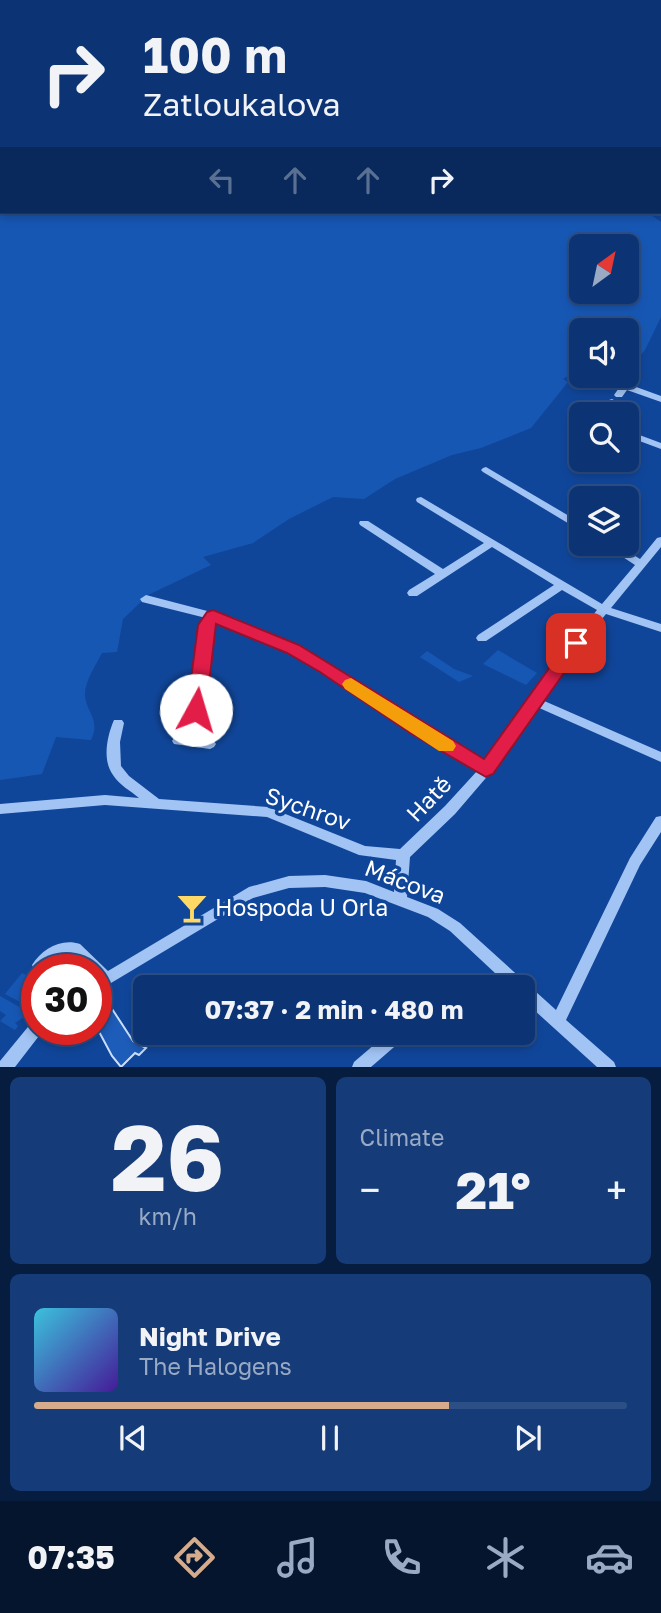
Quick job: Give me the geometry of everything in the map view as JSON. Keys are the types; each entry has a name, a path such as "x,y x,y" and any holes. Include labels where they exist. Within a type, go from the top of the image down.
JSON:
{"street":[{"path":"613,402 624,387 661,399"},
{"path":"639,438 661,446"},
{"path":"486,470 569,521"},
{"path":"421,500 561,586 603,608 661,628"},
{"path":"364,523 443,574"},
{"name":"Hatě","path":"403,855 450,810 486,769 603,608 641,564 657,552 661,541"},
{"path":"412,593 491,544"},
{"path":"628,556 641,564"},
{"path":"482,638 561,586"},
{"path":"146,599 213,616 268,638 316,662 486,769"},
{"path":"194,741 207,625 213,616"},
{"path":"536,702 661,757"},
{"path":"118,723 115,771 120,779 156,804"},
{"path":"178,741 209,744"},
{"name":"Sychrov","path":"0,809 105,800 268,812 364,851 403,855"},
{"path":"558,1021 634,863 661,821"},
{"path":"400,899 403,855"},
{"name":"Mácova","path":"112,976 249,892 289,882 325,880 366,887 433,913 455,927 508,975"},
{"name":"Mácova","path":"53,954 61,948 75,948 80,954"},
{"name":"Mácova","path":"535,1000 608,1067"},
{"path":"5,1067 23,1045"},
{"path":"360,1067 386,1045"}],"shaded area":[{"path":"0,214 650,214 661,222 661,317 639,357 639,318 569,318 569,375 563,379 568,382 531,428 481,448 452,455 395,479 364,499 333,497 289,519 253,543 203,557 211,565 148,595 123,619 117,652 102,653 88,679 85,691 94,722 91,740 56,737 42,774 0,780"},
{"path":"498,650 537,673 526,685 483,664"},
{"path":"427,651 454,669 473,676 459,682 420,657"},
{"path":"21,974 21,1002 5,994"},
{"path":"0,996 21,1008 21,1019 15,1023 18,1026 15,1030 0,1021 6,1015 0,1011"}],"building":[{"path":"112,1009 133,1045 146,1048 139,1055 135,1053 121,1067 106,1045 112,1045"}],"slow traffic":[{"path":"351,684 446,746"}],"place":[{"name":"Hospoda U Orla","path":"192,908"}],"route":[{"path":"196,710 207,625 213,616 293,649 327,668 417,728 486,769 576,643"}]}
